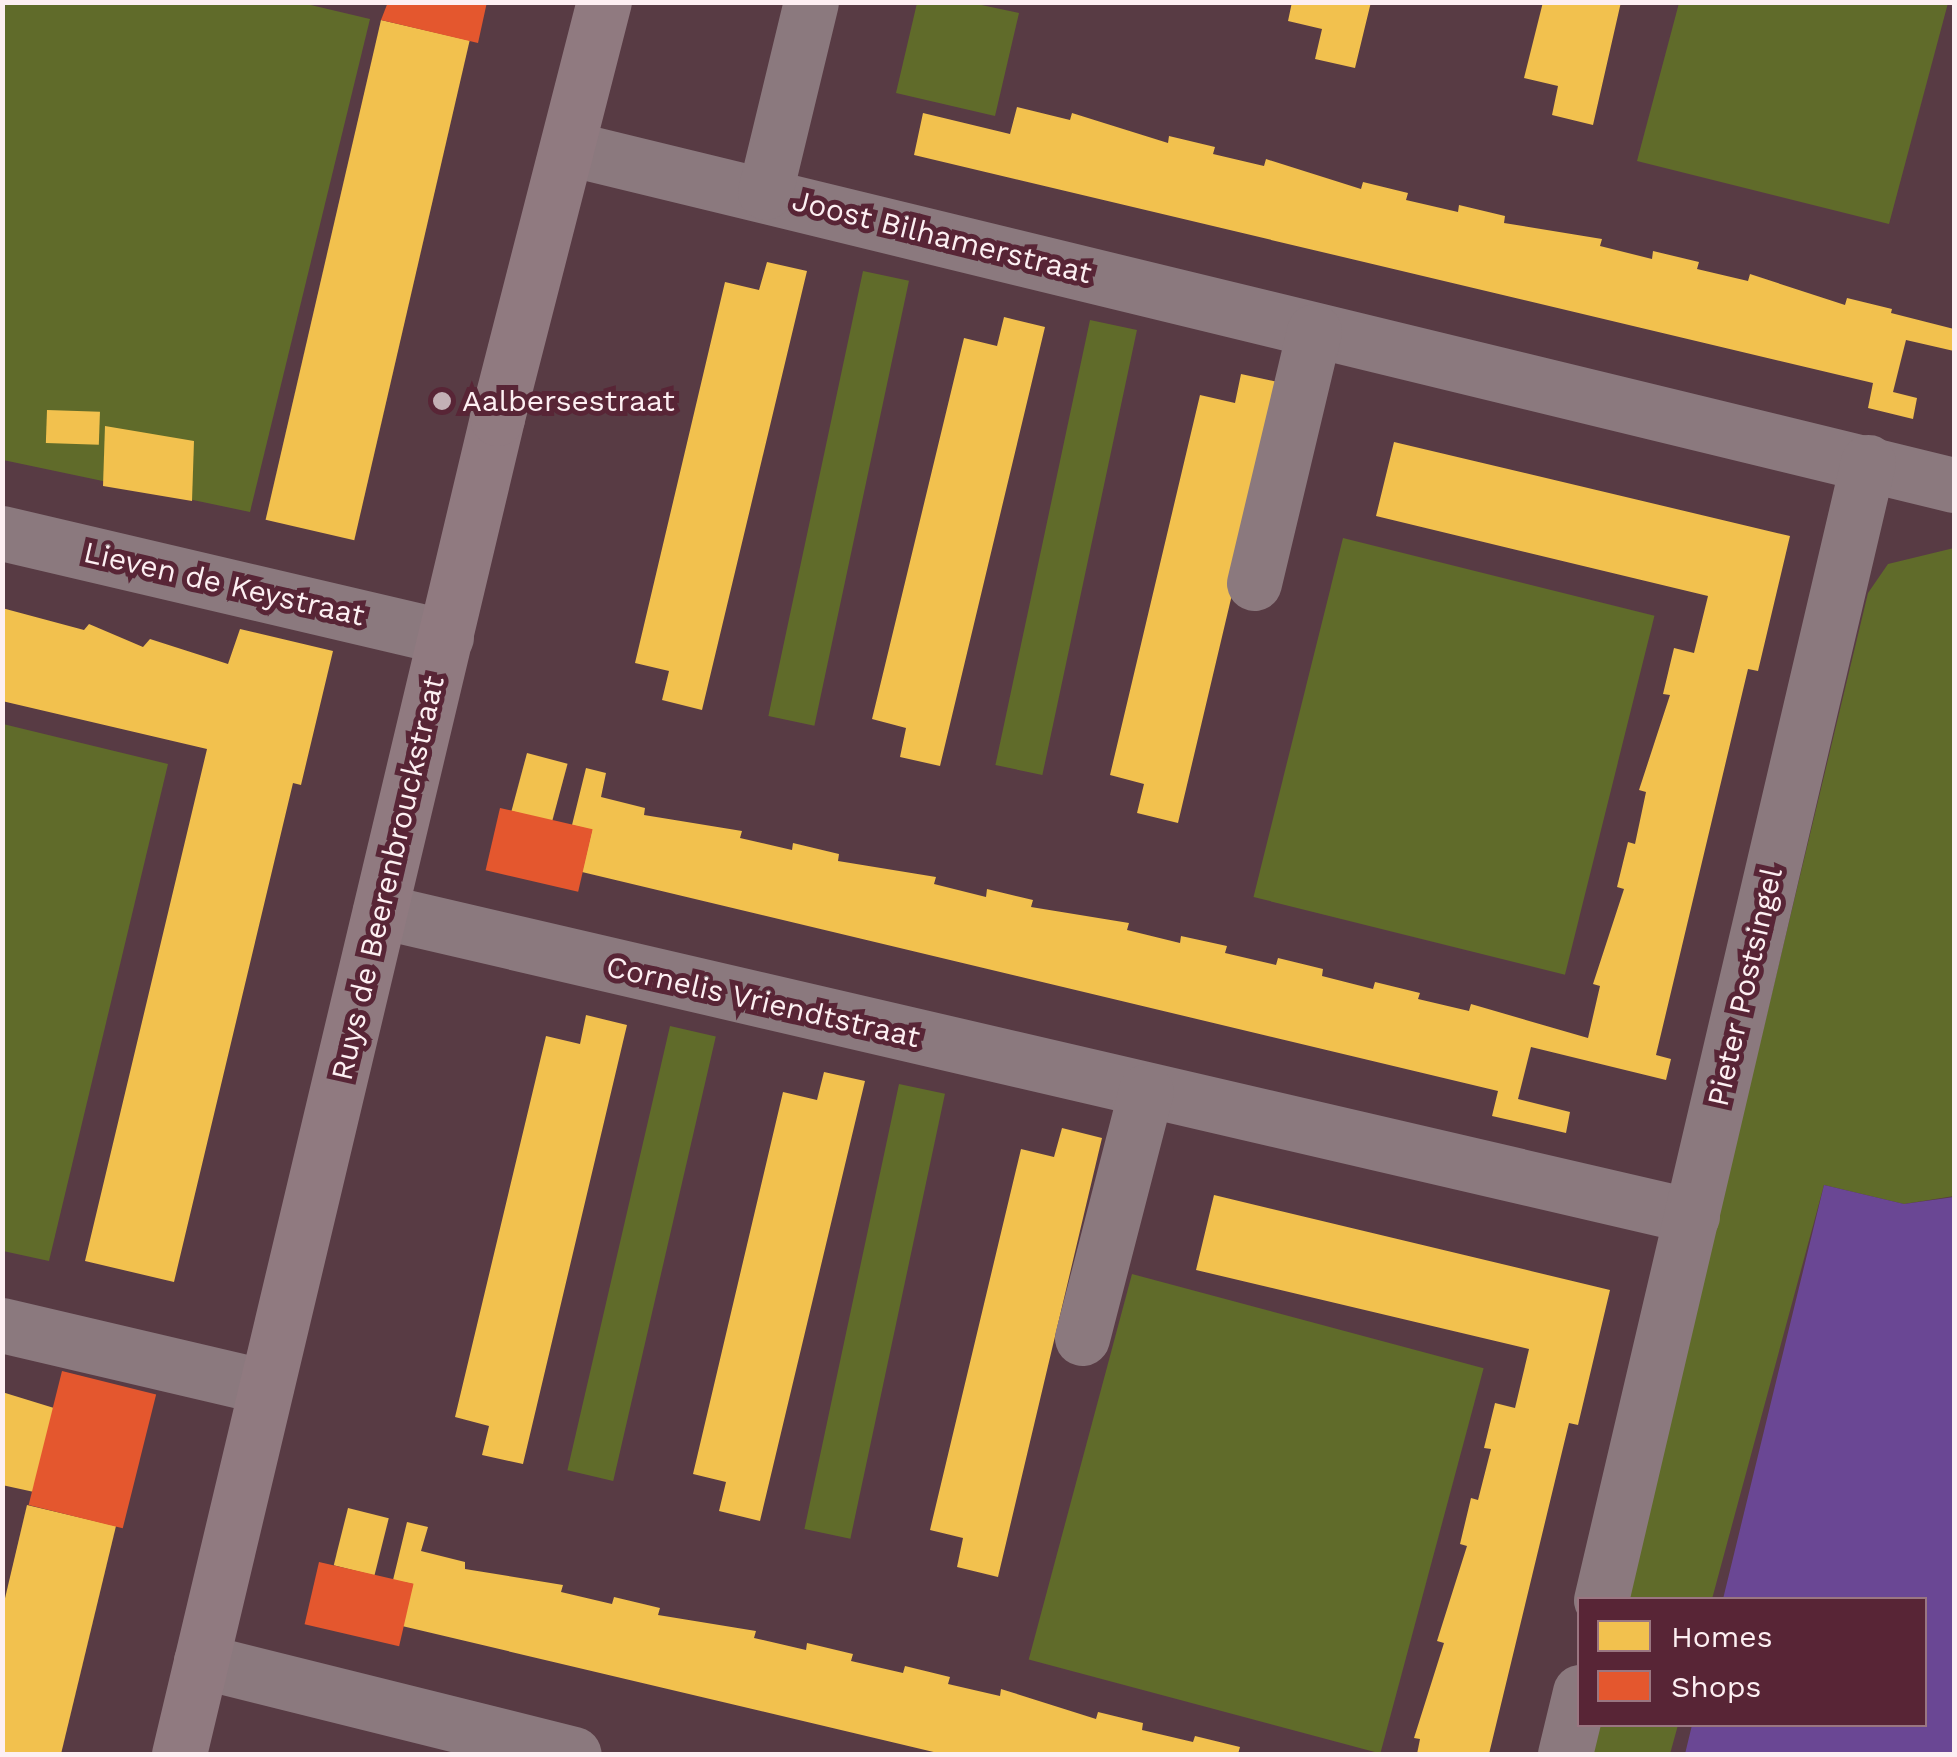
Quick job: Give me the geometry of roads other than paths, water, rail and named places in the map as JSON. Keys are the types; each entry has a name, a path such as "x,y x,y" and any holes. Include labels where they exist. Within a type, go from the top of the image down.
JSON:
{"street":[{"name":"Ruys de Beerenbrouckstraat","path":"179,1754 446,637 604,2"},
{"path":"765,192 811,2"},
{"name":"Joost Bilhamerstraat","path":"568,148 765,192 1314,331 1868,462"},
{"path":"1254,584 1314,331"},
{"path":"1868,462 1954,485"},
{"name":"Pieter Postsingel","path":"1602,1597 1868,462"},
{"name":"Lieven de Keystraat","path":"2,533 446,637"},
{"name":"Cornelis Vriendtstraat","path":"380,911 1692,1216"},
{"path":"1082,1338 1146,1092"},
{"path":"2,1325 266,1387"},
{"path":"201,1660 574,1754"},
{"path":"1565,1754 1577,1704"}],"place":[{"name":"Aalbersestraat","path":"442,401"}]}
